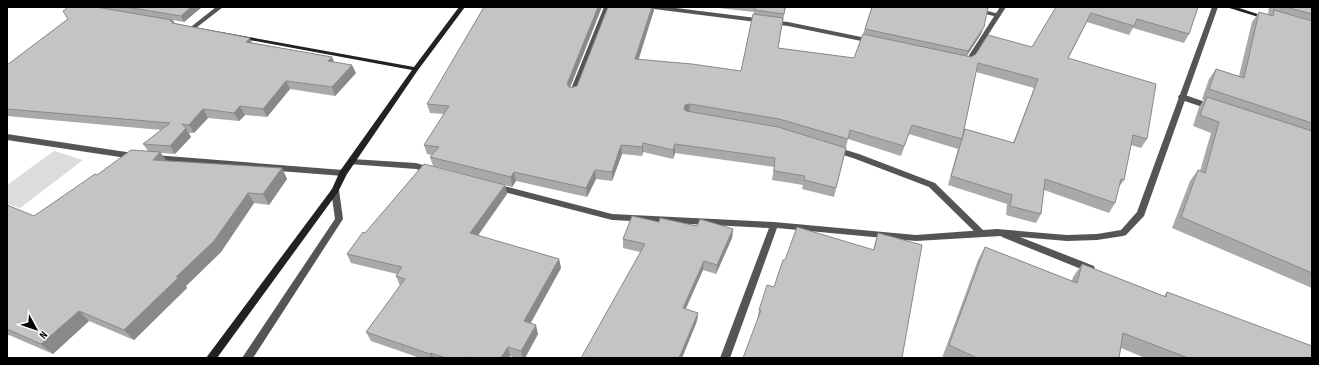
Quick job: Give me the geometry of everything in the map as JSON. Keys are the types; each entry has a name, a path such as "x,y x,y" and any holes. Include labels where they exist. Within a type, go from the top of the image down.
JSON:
{"street":[{"path":"194,27 220,7"},
{"path":"211,358 335,190 343,174 416,69 462,7"},
{"path":"573,94 607,7"},
{"path":"654,7 781,23 878,43"},
{"path":"962,7 998,15"},
{"path":"960,60 968,62 1003,7"},
{"path":"491,186 612,217 774,226 916,238 997,232 1068,238 1123,234 1141,214 1215,7"},
{"path":"1229,7 1274,20"},
{"path":"164,22 416,69"},
{"path":"1182,97 1218,109"},
{"path":"7,137 146,157 343,174"},
{"path":"827,148 856,156 932,185 981,233"},
{"path":"352,162 416,166 438,172"},
{"path":"247,358 339,219 335,190"},
{"path":"726,358 774,226"},
{"path":"997,232 1101,272"}],"shaded area":[{"path":"54,151 83,160 20,208 7,204 7,185"}],"building":[{"path":"68,7 96,7 172,20 170,21 174,22 172,23 250,38 246,42 332,57 328,61 352,65 332,87 286,81 263,109 240,106 234,113 203,109 189,125 182,124 186,128 170,146 143,144 170,123 7,109 7,65 68,19 63,11"},
{"path":"126,7 191,7 181,16"},
{"path":"484,7 598,7 567,84 570,88 577,86 608,7 652,7 635,59 692,64 741,71 753,14 783,18 778,48 854,58 863,34 971,57 976,54 988,35 1032,47 1056,7 1198,7 1189,34 1137,19 1134,26 1091,13 1068,58 1156,84 1147,139 1133,135 1124,180 1121,179 1115,203 1045,179 1041,214 1010,206 1012,195 951,176 965,129 1014,143 1038,79 978,63 962,139 912,125 904,146 850,130 848,139 779,119 690,104 685,105 684,109 686,111 778,127 846,148 836,188 804,180 805,176 774,171 775,158 675,144 673,150 643,143 642,147 621,145 612,172 595,170 586,188 514,172 511,177 430,157 439,147 424,145 449,106 427,104"},
{"path":"755,7 785,7 784,14 755,10"},
{"path":"872,7 988,8 984,27 968,51 865,29"},
{"path":"1286,7 1312,7 1312,14"},
{"path":"1274,10 1312,21 1312,123 1209,89 1216,69 1244,78 1259,12 1273,16"},
{"path":"1207,97 1312,131 1312,273 1181,217 1198,170 1205,173 1219,122 1200,115"},
{"path":"131,150 160,152 153,160 282,168 263,194 248,193 214,241 124,330 79,311 41,344 7,329 7,205 34,216 95,174 97,175"},
{"path":"424,164 505,185 470,233 559,259 524,321 536,325 521,351 508,347 501,358 446,358 366,332 405,279 396,276 402,267 347,254 363,232 365,233"},
{"path":"632,216 659,222 660,218 697,226 700,219 733,229 717,265 704,261 683,308 698,313 679,358 581,358 645,244 623,239"},
{"path":"797,227 874,250 878,233 922,245 902,358 743,358 761,310 759,310 767,285 774,287 783,260 785,260"},
{"path":"985,247 1077,283 1082,264 1166,297 1167,292 1312,346 1312,358 1188,358 1123,333 1119,358 977,358 949,345"}]}
